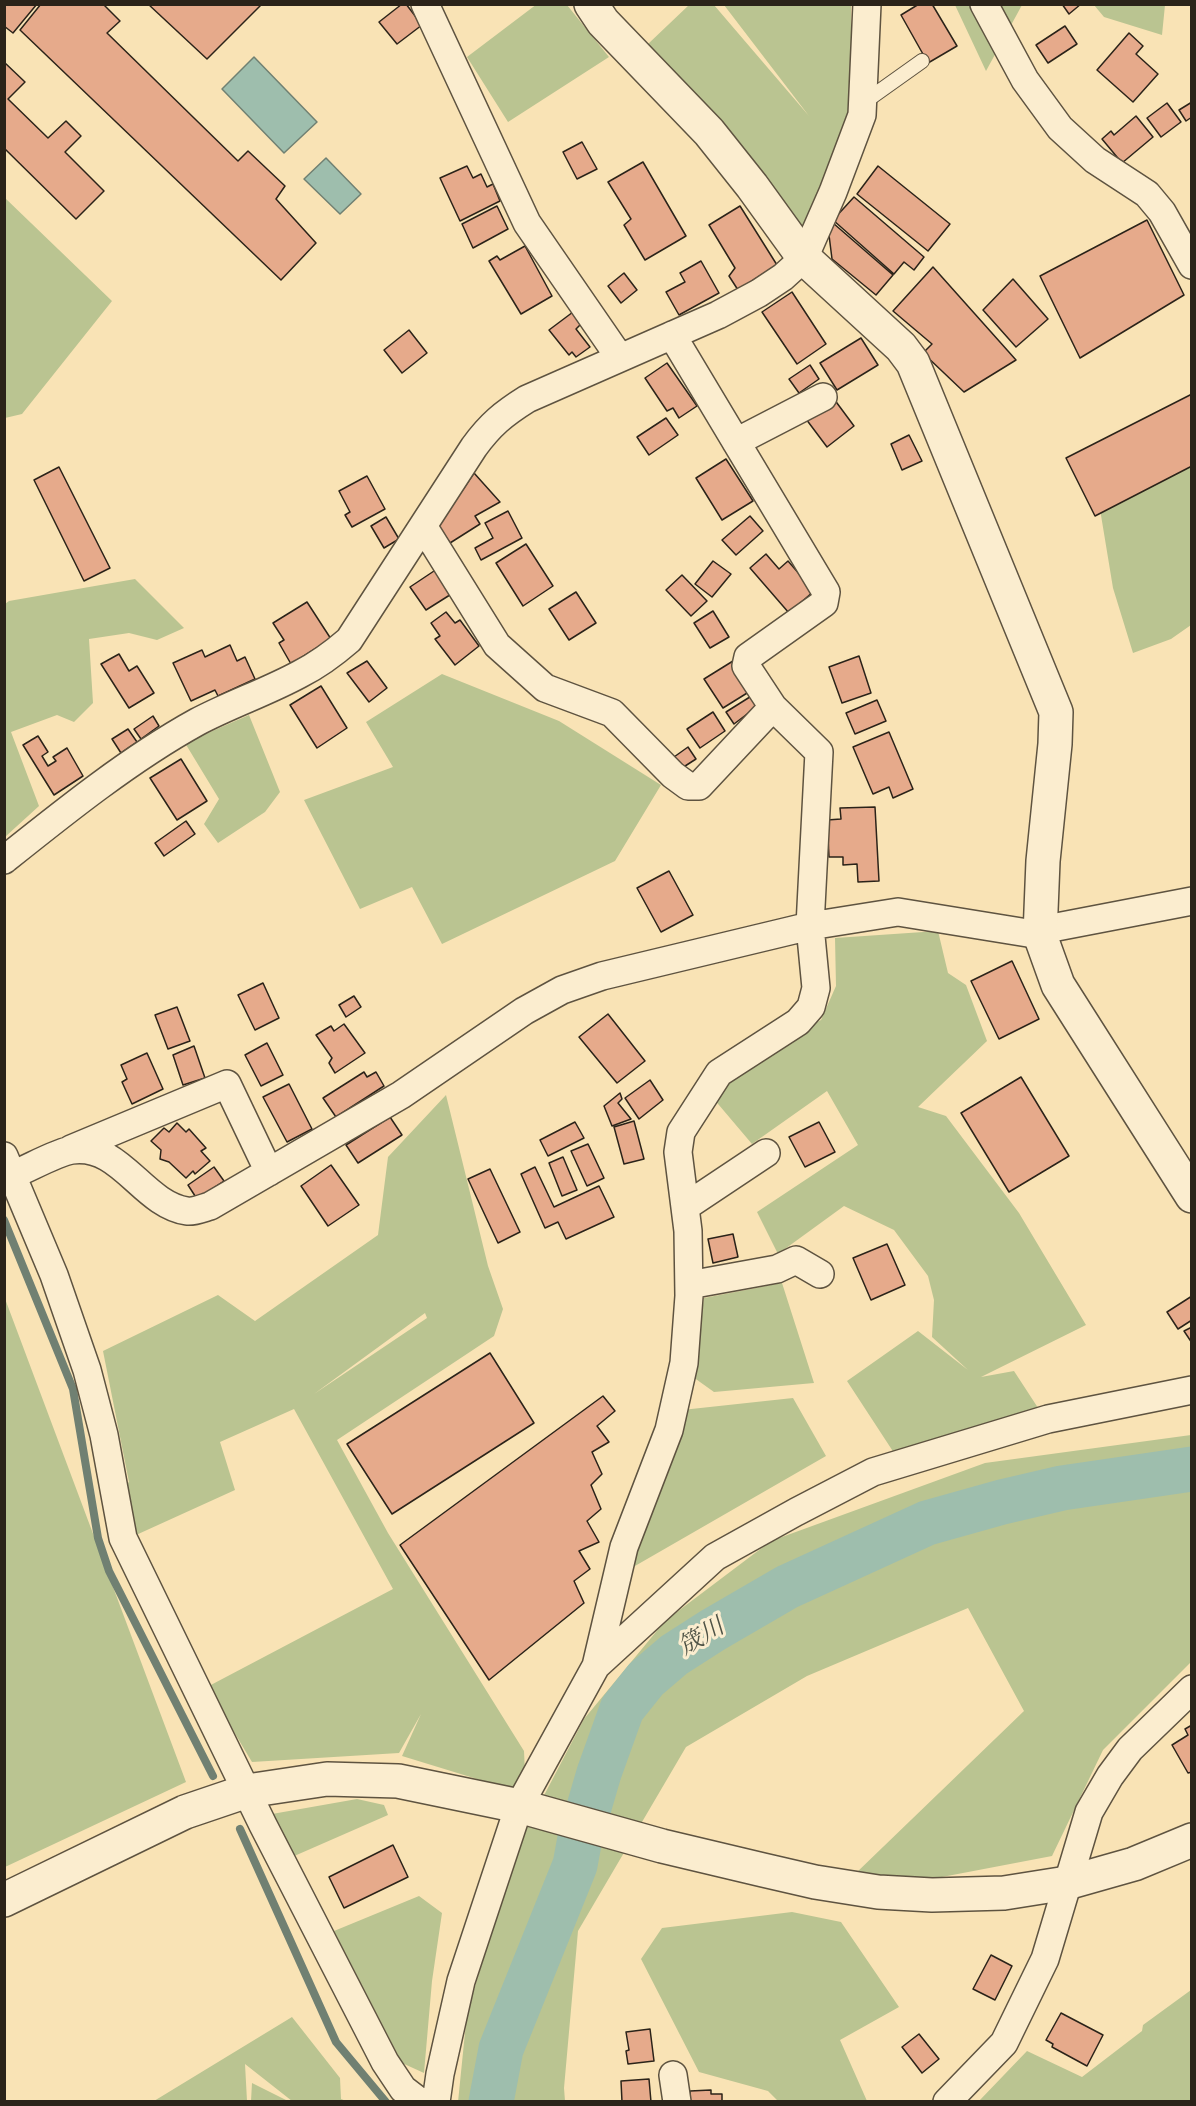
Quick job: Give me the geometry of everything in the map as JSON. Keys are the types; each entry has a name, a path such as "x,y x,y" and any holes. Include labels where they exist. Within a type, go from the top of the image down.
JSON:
{"street":[{"path":"425,4 526,223 620,358"},
{"path":"591,4 603,22 709,132 752,186 804,258 901,347 913,363 1056,712 1043,861 1041,933 1058,985 1191,1196"},
{"path":"4,860 52,822 173,736 302,674 330,656 349,640 474,447 488,428 504,413 527,399 718,315 759,293 783,277 804,258 833,192 862,115 867,4"},
{"path":"984,4 1025,80 1060,129 1095,160 1147,194 1162,212 1191,265"},
{"path":"436,2102 461,1981 519,1806 596,1666 624,1547 669,1430 684,1363 689,1285 688,1231 678,1152 681,1132 719,1073 798,1022 811,1007 816,988 810,926 819,752 773,707 746,666 748,657 824,603 826,592 672,335"},
{"path":"736,442 823,397"},
{"path":"423,526 497,645 545,688 612,713 673,775 688,786 699,786 773,707"},
{"path":"70,1150 87,1150 105,1154 166,1203 189,1212 210,1206 401,1095 524,1011 562,990 602,976 810,926 898,912 1041,933 1191,901"},
{"path":"269,1172 227,1084 70,1150 8,1166 54,1275 87,1370 104,1435 123,1538 268,1836 385,2062 403,2089 420,2102"},
{"path":"685,1208 766,1153"},
{"path":"689,1285 777,1269 796,1260 820,1274"},
{"path":"596,1666 716,1557 873,1472 1048,1419 1191,1390"},
{"path":"947,2102 1004,2043 1045,1959 1089,1812 1110,1776 1130,1749 1191,1689"},
{"path":"4,1900 185,1812 247,1791 327,1779 398,1781 519,1806 662,1846 815,1882 878,1892 932,1895 1004,1893 1067,1883 1134,1864 1191,1840"},
{"path":"673,2075 677,2102"}],"lane":[{"path":"862,103 922,61"}],"green space":[{"path":"537,4 567,5 609,57 508,122 467,57"},
{"path":"689,5 714,5 809,116 724,5 851,5 851,117 803,228 648,44"},
{"path":"955,5 1022,5 986,71"},
{"path":"1094,5 1165,5 1162,35 1104,17"},
{"path":"4,197 112,301 22,414 5,418"},
{"path":"1191,460 1191,625 1171,639 1133,653 1113,588 1098,497"},
{"path":"135,579 184,628 157,640 129,633 89,639 93,703 74,722 57,715 11,732 39,806 5,837 5,604 9,601"},
{"path":"442,674 559,721 661,785 615,861 442,944 412,887 360,909 304,800 393,767 366,722"},
{"path":"249,715 280,792 265,812 218,843 204,824 219,799 185,743"},
{"path":"938,931 948,973 966,985 987,1041 918,1107 946,1116 1019,1213 1086,1325 981,1377 1014,1371 1042,1414 896,1456 847,1381 918,1331 968,1370 932,1337 934,1300 928,1276 894,1230 844,1206 778,1254 757,1212 858,1145 827,1091 752,1144 713,1098 719,1073 821,1020 836,986 835,938"},
{"path":"446,1095 488,1266 503,1309 494,1336 337,1440 388,1533 524,1751 526,1794 402,1756 421,1714 399,1753 252,1762 207,1687 393,1589 294,1409 220,1442 235,1490 136,1535 125,1485 129,1482 103,1351 218,1295 255,1321 378,1235 388,1157","holes":["425,1313 427,1318 314,1394"]},
{"path":"782,1283 814,1383 714,1392 693,1377 704,1298"},
{"path":"4,1296 186,1782 5,1867 4,1867"},
{"path":"793,1398 826,1456 628,1570 682,1410"},
{"path":"1191,1435 1191,1662 1103,1750 1052,1856 921,1881 855,1874 1024,1711 968,1608 807,1676 686,1747 578,1931 564,2088 565,2101 458,2102 467,2013 517,1847 584,1719 665,1621 771,1541 985,1463"},
{"path":"357,1799 384,1805 388,1815 292,1857 272,1814"},
{"path":"419,1896 442,1913 432,1981 424,2073 402,2063 334,1931"},
{"path":"792,1912 841,1922 899,2007 840,2040 867,2101 778,2101 768,2091 699,2072 641,1959 662,1928"},
{"path":"1191,1990 1191,2101 979,2101 1027,2051 1082,2077 1142,2031 1143,2025"},
{"path":"292,2017 340,2078 341,2099 346,2101 292,2101 245,2064 247,2101 154,2101"},
{"path":"252,2083 288,2101 251,2101"}],"shaded area":[{"path":"254,57 317,122 284,153 222,89"},
{"path":"326,158 361,194 340,214 304,179"}],"building":[{"path":"4,4 37,4 13,33 4,26"},
{"path":"41,4 103,4 120,21 107,33 238,161 248,151 285,186 276,199 316,243 281,280 20,30"},
{"path":"148,4 262,4 207,59"},
{"path":"402,4 406,4 422,25 397,44 379,22"},
{"path":"919,4 932,4 957,46 928,63 901,15"},
{"path":"1062,4 1081,4 1069,14"},
{"path":"1065,26 1077,44 1048,63 1036,45"},
{"path":"1129,33 1143,46 1136,54 1158,74 1133,102 1097,70"},
{"path":"4,62 25,82 8,99 48,138 66,121 81,136 65,152 104,191 76,219 4,148"},
{"path":"1192,102 1192,117 1186,121 1179,110"},
{"path":"1167,103 1181,122 1161,137 1147,118"},
{"path":"1136,116 1153,137 1122,163 1102,139 1111,131 1114,135"},
{"path":"582,142 597,169 577,179 563,152"},
{"path":"643,162 686,236 645,260 624,225 631,219 608,182"},
{"path":"467,166 473,178 481,174 487,187 493,184 500,201 460,221 440,178"},
{"path":"878,166 950,224 928,251 857,194"},
{"path":"854,197 924,257 914,270 904,262 894,274 833,220"},
{"path":"497,206 508,229 473,248 462,224"},
{"path":"740,206 777,265 738,290 729,276 735,268 709,225"},
{"path":"1147,220 1184,295 1080,358 1040,276"},
{"path":"833,223 893,275 876,295 832,259 829,235 825,232"},
{"path":"525,246 552,296 521,314 489,261 497,256 500,260"},
{"path":"701,261 719,293 679,315 666,292 685,282 680,273"},
{"path":"933,267 1016,360 964,392 923,353 932,344 893,311"},
{"path":"624,273 637,290 621,303 608,286"},
{"path":"1013,279 1048,319 1016,347 983,310"},
{"path":"792,292 826,344 797,364 762,312"},
{"path":"573,312 582,323 576,329 590,347 576,357 572,352 569,355 549,330"},
{"path":"409,330 427,353 402,373 384,350"},
{"path":"861,338 878,365 837,390 820,363"},
{"path":"667,363 697,406 679,418 673,408 667,411 645,378"},
{"path":"810,365 819,379 799,393 789,379"},
{"path":"1192,394 1192,466 1095,516 1066,458"},
{"path":"834,399 854,426 827,447 806,419"},
{"path":"666,418 678,435 649,455 637,437"},
{"path":"909,435 922,461 902,470 891,444"},
{"path":"726,459 753,501 722,520 696,478"},
{"path":"59,467 110,568 84,581 34,480"},
{"path":"474,473 500,502 475,516 480,524 450,543 438,526"},
{"path":"367,476 385,509 352,527 345,515 350,512 339,491"},
{"path":"508,511 522,538 481,560 475,548 493,538 485,523"},
{"path":"750,516 763,531 736,555 722,540"},
{"path":"386,517 399,539 384,548 371,526"},
{"path":"526,544 553,586 523,606 496,563"},
{"path":"766,554 779,569 788,561 814,591 789,613 750,568"},
{"path":"713,561 731,574 712,597 695,584"},
{"path":"437,569 453,593 426,610 410,587"},
{"path":"682,575 707,601 691,616 666,590"},
{"path":"576,592 596,623 569,640 549,609"},
{"path":"307,602 331,639 291,664 279,643 284,640 273,623"},
{"path":"713,611 729,637 710,648 694,623"},
{"path":"446,612 455,623 460,620 479,646 455,665 435,639 440,636 431,623"},
{"path":"230,645 237,661 245,657 255,679 218,696 215,690 191,701 173,663 202,650 205,657"},
{"path":"119,654 129,671 137,666 154,693 129,708 101,664"},
{"path":"859,656 871,693 842,703 829,667"},
{"path":"367,661 387,688 369,702 347,673"},
{"path":"733,661 752,690 723,708 704,679"},
{"path":"321,686 347,728 317,748 290,705"},
{"path":"753,695 759,705 734,724 726,712"},
{"path":"877,700 886,721 855,734 846,713"},
{"path":"713,712 725,731 700,748 687,729"},
{"path":"153,716 159,726 141,739 134,729"},
{"path":"128,729 137,742 121,753 112,739"},
{"path":"889,732 913,789 893,798 889,787 873,794 853,747"},
{"path":"38,736 48,752 42,756 48,766 56,761 53,757 67,748 83,776 54,795 23,745"},
{"path":"688,747 696,759 682,768 674,757"},
{"path":"181,759 207,801 177,820 150,778"},
{"path":"875,807 879,881 858,882 857,864 843,865 843,857 829,857 827,820 841,819 840,808"},
{"path":"186,821 195,834 164,856 155,843"},
{"path":"669,871 693,915 661,932 637,888"},
{"path":"1012,961 1039,1019 999,1039 971,981"},
{"path":"263,983 279,1018 255,1030 238,995"},
{"path":"354,996 361,1007 346,1017 339,1005"},
{"path":"177,1007 190,1041 168,1049 155,1015"},
{"path":"608,1014 645,1061 617,1083 579,1037"},
{"path":"344,1024 365,1053 335,1073 329,1063 332,1058 316,1035 331,1026 334,1031"},
{"path":"267,1043 283,1075 261,1086 245,1055"},
{"path":"194,1046 205,1078 183,1085 173,1055"},
{"path":"147,1053 163,1089 132,1104 122,1082 127,1079 121,1065"},
{"path":"364,1072 367,1077 376,1072 384,1086 336,1117 323,1098"},
{"path":"1021,1077 1069,1156 1009,1192 961,1113"},
{"path":"650,1080 663,1100 639,1119 625,1098"},
{"path":"289,1084 312,1129 287,1142 263,1097"},
{"path":"620,1093 622,1099 618,1103 631,1119 612,1126 604,1106"},
{"path":"390,1117 402,1135 358,1163 346,1145"},
{"path":"634,1121 644,1159 624,1164 614,1127"},
{"path":"575,1122 584,1138 548,1156 540,1140"},
{"path":"819,1122 835,1152 805,1167 789,1137"},
{"path":"177,1123 186,1132 189,1129 206,1148 201,1151 210,1161 195,1174 193,1171 186,1178 169,1162 160,1159 161,1150 151,1141 164,1128 169,1132"},
{"path":"588,1144 604,1178 587,1186 571,1151"},
{"path":"563,1157 577,1190 562,1196 549,1163"},
{"path":"331,1165 359,1205 328,1226 301,1186"},
{"path":"214,1167 224,1181 197,1199 188,1185"},
{"path":"535,1167 554,1207 599,1186 614,1217 566,1239 558,1222 545,1228 521,1174"},
{"path":"490,1169 520,1232 498,1243 468,1179"},
{"path":"733,1234 738,1257 713,1263 708,1239"},
{"path":"887,1244 905,1285 871,1300 853,1258"},
{"path":"1192,1296 1192,1320 1178,1329 1167,1312"},
{"path":"1192,1327 1192,1343 1184,1331"},
{"path":"490,1353 534,1423 392,1514 347,1444"},
{"path":"603,1396 615,1411 597,1426 609,1442 592,1452 602,1474 591,1485 601,1509 587,1521 599,1542 579,1551 590,1569 574,1581 584,1603 489,1680 400,1545"},
{"path":"1192,1725 1192,1772 1188,1773 1172,1745 1188,1735 1185,1729"},
{"path":"393,1845 408,1877 344,1908 329,1877"},
{"path":"991,1955 1012,1966 995,2000 973,1989"},
{"path":"1061,2013 1103,2035 1087,2066 1052,2047 1053,2044 1046,2040"},
{"path":"650,2029 654,2061 628,2064 626,2051 629,2050 626,2032"},
{"path":"919,2034 939,2059 922,2073 902,2047"},
{"path":"649,2079 651,2102 622,2102 621,2081"},
{"path":"711,2090 711,2094 722,2094 722,2102 690,2102 690,2091"}],"waterway":[{"path":"4,1220 73,1389 98,1538 109,1571 213,1776"},
{"name":"筬川","path":"491,2102 501,2049 575,1865 580,1838 599,1773 622,1709 646,1679 674,1655 787,1587 927,1523 1062,1488 1192,1469"},
{"path":"240,1829 336,2042 386,2102"}]}
